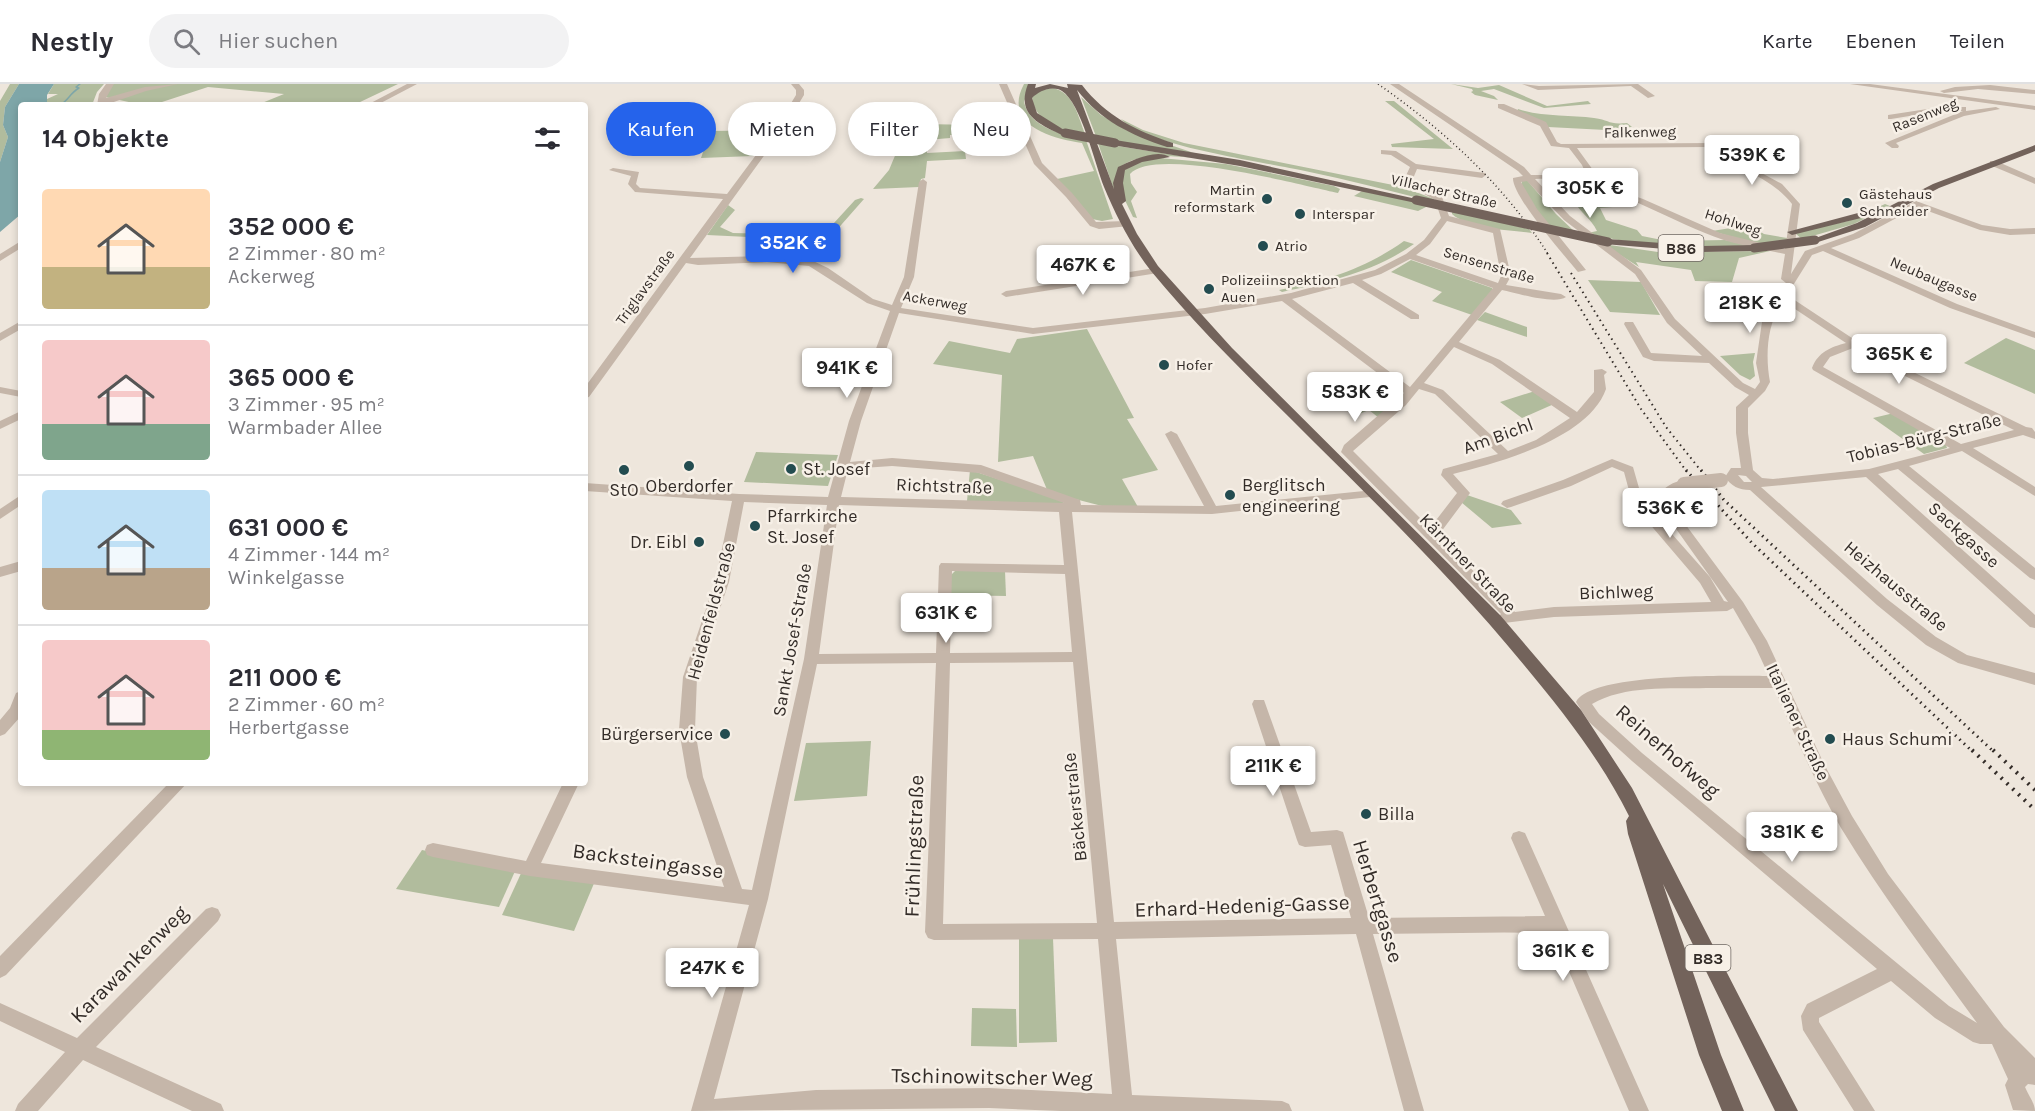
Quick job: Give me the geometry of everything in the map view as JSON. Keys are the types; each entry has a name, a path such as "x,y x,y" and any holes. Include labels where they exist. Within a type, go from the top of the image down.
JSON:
{"main road":[{"path":"1028,98 1032,84"},
{"name":"Kärntner Straße","path":"1071,84 1081,107 1098,163 1117,206 1155,271 1192,312 1370,493 1504,618 1575,715 1631,803 1787,1111"},
{"path":"1077,84 1099,110 1126,128 1168,144 1240,163"},
{"path":"1028,98 1038,88 1056,86 1070,93 1075,105 1081,107"},
{"name":"Villacher Straße","path":"1028,98 1029,109 1038,119 1065,133 1114,144 1240,163 1608,242 1702,249 1818,243 1861,225 1936,186 2035,148"},
{"path":"1117,206 1121,202 1118,173 1125,165 1160,157 1213,159"},
{"path":"1792,232 1849,220 1883,203 1936,186"},
{"path":"1916,204 1921,194"},
{"path":"1631,803 1637,834 1710,1054 1733,1111"}],"street":[{"path":"102,102 110,84"},
{"path":"107,102 145,89 174,84"},
{"path":"377,102 413,84"},
{"name":"Triglavstraße","path":"588,391 730,197 797,100 800,90 795,84"},
{"path":"1003,84 1038,164 1069,195 1093,224 1099,226 1126,224"},
{"path":"1394,84 1498,153 1530,178 1568,218 1638,272 1671,321 1738,385 1756,394"},
{"path":"1526,84 1538,88 1632,84 1651,96"},
{"path":"1854,84 1952,95 2035,108"},
{"path":"1922,84 1952,95"},
{"path":"1944,91 1957,86 1998,84 2035,92"},
{"name":"Rasenweg","path":"1895,146 1889,143 1961,114 2013,105"},
{"path":"1501,106 1543,124 1554,144 1572,147 1584,162 1594,185"},
{"name":"Rasenweg","path":"1891,117 1934,110 1977,110"},
{"name":"Falkenweg","path":"1572,147 1710,145 1718,154 1767,180 1789,195 1796,204 1792,232"},
{"path":"1384,152 1400,156 1414,166 1482,175"},
{"path":"1993,164 2035,181"},
{"path":"1414,166 1407,182 1409,186 1439,199 1445,218 1497,231 1506,276 1453,344 1414,389 1392,413 1348,448 1347,452 1431,536 1504,618"},
{"path":"612,170 636,174 632,184 638,190 730,197"},
{"path":"1530,178 1516,180 1516,185 1581,270"},
{"name":"Hohlweg","path":"1530,178 1561,179 1594,185 1624,194 1715,233 1791,253"},
{"name":"Sankt Josef-Straße","path":"759,899 811,659 834,500 855,421 889,324 897,310 909,277 923,182"},
{"path":"1756,484 1742,485 1727,479 1732,472 1747,472 1742,408 1765,382 1761,363 1768,315 1792,282 1804,256 1818,243 1856,236 1916,204 1980,227 2019,232 2035,231"},
{"name":"Ackerweg","path":"684,260 698,262 766,259 811,263 870,301 897,310 1033,331 1192,312 1284,297 1355,280 1378,272 1409,256 1427,242 1445,218"},
{"path":"1792,232 1786,279 1792,282"},
{"path":"2019,232 2035,242"},
{"name":"Neubaugasse","path":"1818,243 1940,299 2035,335"},
{"path":"0,258 18,246"},
{"name":"Sensenstraße","path":"1409,256 1499,287 1536,296 1561,297"},
{"path":"1006,294 1155,271"},
{"path":"1355,280 1414,317"},
{"path":"1780,296 1792,301 1854,344 1905,372 2032,431"},
{"path":"1284,297 1414,389 1438,392 1507,456"},
{"path":"1629,324 1647,355 1654,358 1712,360"},
{"path":"0,338 18,326"},
{"path":"1453,344 1496,362 1578,418"},
{"path":"1854,344 1834,350 1819,362 1817,368 1961,447 2035,492"},
{"name":"Am Bichl","path":"1431,536 1464,493 1447,475 1447,472 1507,456 1554,435 1578,418 1599,394 1601,386 1598,372 1602,372"},
{"path":"0,390 18,393"},
{"path":"0,426 18,416"},
{"name":"Tobias-Bürg-Straße","path":"1756,484 1869,473 1961,447 2032,431"},
{"path":"1171,434 1212,510"},
{"name":"Richtstraße","path":"843,466 892,462 981,469 997,473 1085,508"},
{"path":"1507,504 1567,483 1612,463 1629,470 1635,495 1652,519 1705,580 1720,606"},
{"path":"1901,465 2035,575"},
{"name":"Heizhausstraße","path":"1747,472 1756,484 1882,602 1931,641 1963,659 2035,679"},
{"name":"Sackgasse","path":"1869,473 2035,623"},
{"name":"Italiener Straße","path":"1727,479 1684,484 1674,488 1667,493 1668,509 1738,605 1762,645 1817,765 1865,853 2029,1075 2015,1093 2023,1108"},
{"name":"Richtstraße","path":"588,487 740,498 1156,511 1212,510 1370,493"},
{"name":"Heidenfeldstraße","path":"736,896 695,777 687,730 690,676 722,582 740,498"},
{"path":"0,515 18,501"},
{"name":"Bäckerstraße","path":"1065,507 1124,1102"},
{"path":"944,660 946,566 1071,570"},
{"path":"0,572 18,567"},
{"name":"Bichlweg","path":"1504,618 1596,610 1738,605"},
{"path":"811,659 944,660 1080,657"},
{"name":"Frühlingstraße","path":"944,660 934,932 1107,932"},
{"name":"Reinerhofweg","path":"1777,682 1704,681 1614,689 1589,695 1583,702 1594,718 1637,757 1892,971 1964,1027 1980,1035 1997,1034"},
{"name":"Herbertgasse","path":"1259,704 1305,840 1337,837 1414,1111"},
{"path":"0,730 18,705"},
{"path":"0,969 176,786"},
{"path":"530,869 570,786"},
{"path":"1519,838 1639,1111"},
{"name":"Backsteingasse","path":"433,850 530,869 599,876 759,899"},
{"path":"701,1110 759,899"},
{"name":"Karawankenweg","path":"81,1047 212,915"},
{"name":"Erhard-Hedenig-Gasse","path":"1107,932 1363,925 1557,924"},
{"path":"1865,1111 1810,1024 1810,1016 1814,1010 1892,971"},
{"name":"Karawankenweg","path":"0,1012 81,1047 214,1111"},
{"path":"25,1111 81,1047"},
{"name":"Tschinowitscher Weg","path":"701,1110 816,1100 989,1098 1124,1102 1282,1111"}],"green space":[{"path":"10,84 19,84 5,107 3,125 8,137 0,162 0,101"},
{"path":"54,84 104,84 97,92 93,102 47,102 47,99 58,94 48,94"},
{"path":"112,84 398,84 360,102 264,102 284,94 208,87 162,102 129,102 105,97"},
{"path":"1024,84 1030,84 1024,102 1019,102"},
{"path":"1451,84 1478,88 1499,85 1547,106 1588,101 1591,104 1544,108 1494,89 1481,91 1498,100 1475,95 1471,92 1472,89"},
{"path":"1053,88 1066,95 1071,101 1086,136 1052,124 1038,113 1032,97 1036,91"},
{"path":"1081,97 1101,115 1126,130 1194,153 1097,139"},
{"path":"1385,101 1394,101 1453,149 1392,147 1391,144 1434,139"},
{"path":"1518,109 1627,123 1632,127 1606,130 1548,127 1517,112"},
{"path":"1031,116 1049,129 1086,140 1113,219 1102,221 1092,219 1057,179 1094,171 1082,143 1057,138 1031,125"},
{"path":"1121,119 1143,130 1184,143 1403,187 1434,199 1434,202 1321,174 1179,145 1134,129"},
{"path":"939,124 951,125 950,138 939,139"},
{"path":"716,131 728,131 728,156 753,156 701,158 702,156 716,156"},
{"path":"1098,143 1194,158 1154,156 1134,160 1118,169 1116,190 1114,190"},
{"path":"939,152 951,152 951,156 966,156 966,159 927,161 925,178 921,179 919,187 873,189 889,170 895,156 939,156"},
{"path":"1160,158 1226,164 1340,189 1338,193 1262,176 1197,166 1167,164 1144,166 1130,174 1131,183 1137,192 1131,201 1137,218 1133,217 1121,192 1124,169 1142,161"},
{"path":"1526,179 1575,232 1551,229 1521,190 1522,180"},
{"path":"1362,191 1430,205 1418,211 1354,196"},
{"path":"1584,191 1600,200 1610,201 1613,207 1600,208 1606,220 1637,230 1642,236 1667,241 1725,240 1753,245 1670,246 1628,242 1588,233 1597,231 1574,201"},
{"path":"864,199 827,241 707,235 728,205 735,210 720,227 733,233 823,235 855,200"},
{"path":"1885,204 1890,206 1854,224 1802,239 1796,234 1804,230 1848,221"},
{"path":"1452,211 1529,229 1532,233 1501,230 1468,223 1452,214"},
{"path":"1750,225 1764,234 1787,238 1787,242 1760,245 1712,231"},
{"path":"1404,241 1414,244 1367,269 1316,284 1282,292 1279,290 1344,273"},
{"path":"1603,244 1658,252 1770,251 1739,258 1732,282 1695,281 1691,270 1636,262 1639,267"},
{"path":"1411,260 1493,290 1472,315 1432,301 1442,292 1391,272"},
{"path":"1588,280 1641,282 1660,315 1610,312"},
{"path":"1738,285 1771,298 1761,311 1737,305 1735,295"},
{"path":"1485,312 1527,327 1527,337 1477,320"},
{"path":"1087,329 1134,418 1127,419 1158,470 1122,479 1138,507 1102,506 1048,492 1033,456 998,462 1002,375 933,364 949,341 1010,353 1017,339"},
{"path":"2006,338 2035,350 2035,394 1964,363"},
{"path":"1755,353 1753,362 1755,376 1750,380 1740,375 1720,356"},
{"path":"1394,389 1401,397 1379,418 1369,410 1359,414 1346,402"},
{"path":"1535,391 1554,404 1522,418 1500,402"},
{"path":"1894,413 1946,445 1947,448 1924,454 1873,418"},
{"name":"St. Josef","path":"756,452 838,455 828,486 744,482"},
{"path":"970,470 1063,500 1064,504 967,501"},
{"path":"1467,495 1511,510 1522,524 1492,528 1461,502"},
{"path":"955,571 1005,571 1006,596 951,595 951,575"},
{"path":"871,741 867,796 794,801 806,743"},
{"path":"422,850 516,869 499,907 396,889"},
{"path":"523,869 595,881 574,931 502,915"},
{"path":"1019,938 1053,938 1057,1042 1019,1043"},
{"path":"972,1008 1016,1009 1017,1047 971,1046"}],"water":[{"path":"19,84 54,84 47,95 47,102 18,102 18,217 0,232 0,162 8,137 3,125 5,107"}],"waterway":[{"path":"64,102 79,88 76,87 80,84"}],"railway":[{"path":"1378,84 1427,121 1472,161 1512,205 1548,254"},
{"path":"1547,253 1641,409 1687,472"},
{"path":"1571,273 1666,427 1702,472"},
{"path":"1686,470 1752,543 1973,752"},
{"path":"1701,470 1724,500 1994,752"},
{"path":"1972,750 2035,810"},
{"path":"1993,750 2035,790"}],"place":[{"name":"Martin reformstark","path":"1267,199"},
{"name":"Gästehaus Schneider","path":"1847,203"},
{"name":"Interspar","path":"1300,214"},
{"name":"Atrio","path":"1263,246"},
{"name":"Polizeiinspektion Auen","path":"1209,289"},
{"name":"Hofer","path":"1164,365"},
{"name":"Oberdorfer","path":"689,466"},
{"name":"St. Josef","path":"791,469"},
{"name":"StO","path":"624,470"},
{"name":"Berglitsch engineering","path":"1230,495"},
{"name":"Pfarrkirche St. Josef","path":"755,526"},
{"name":"Dr. Eibl","path":"699,542"},
{"name":"Bürgerservice","path":"725,734"},
{"name":"Haus Schumi","path":"1830,739"},
{"name":"Billa","path":"1366,814"}]}
